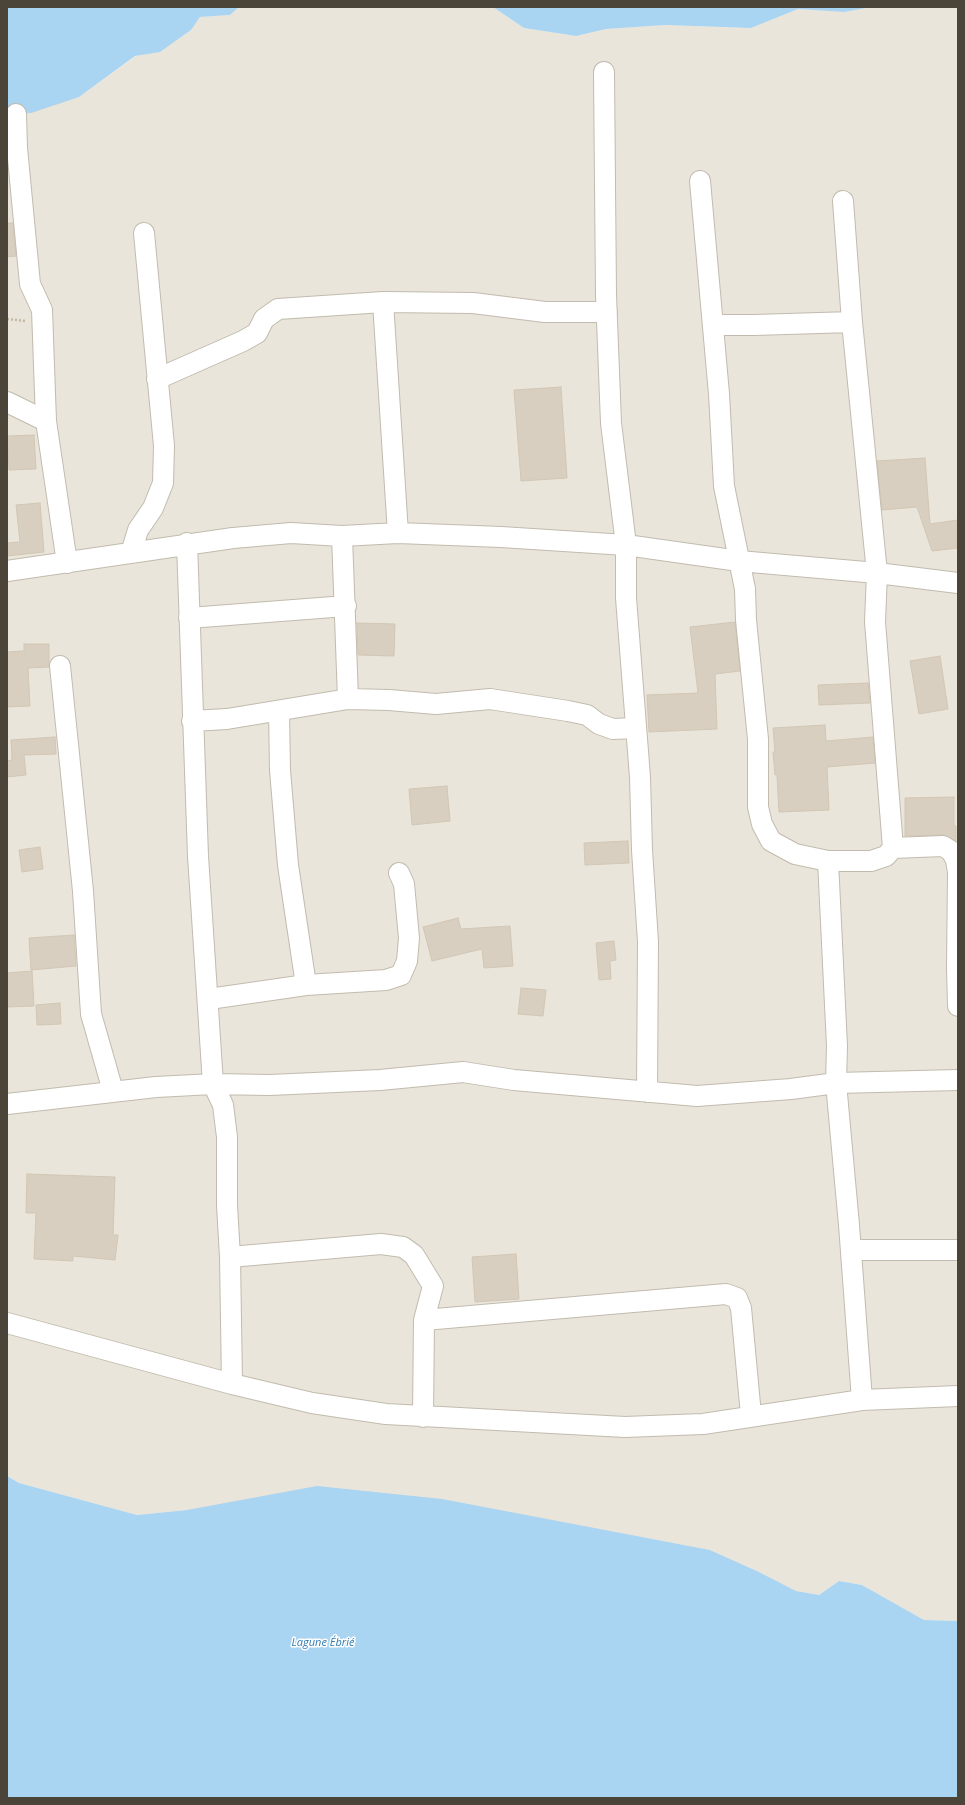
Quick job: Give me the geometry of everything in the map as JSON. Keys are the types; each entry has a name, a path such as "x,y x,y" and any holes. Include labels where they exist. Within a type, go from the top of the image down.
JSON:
{"street":[{"path":"604,72 607,312 611,423 626,545 627,605 640,777 642,850 648,942 647,1092"},
{"path":"16,114 17,148 30,284 42,310 46,422 66,563"},
{"path":"700,181 713,325 724,486 745,589 746,620 758,739 758,807 762,824 771,841 795,854 828,861 871,861 886,856 893,848 874,622 877,573 852,322 843,200"},
{"path":"131,553 138,530 153,508 163,483 164,446 144,232"},
{"path":"157,379 243,341 257,332 264,319 278,309 384,302 473,303 545,312 607,312"},
{"path":"384,302 398,533"},
{"path":"713,325 852,322"},
{"path":"7,402 46,422"},
{"path":"7,571 131,553 187,543 291,533 342,536 398,533 501,537 626,545 739,562 877,573 958,583"},
{"path":"342,536 346,606 348,699"},
{"path":"187,543 192,721 198,856 209,999 213,1084 223,1105 227,1137 227,1205 230,1257 232,1384"},
{"path":"189,618 346,606"},
{"path":"60,666 83,891 91,1014 113,1091"},
{"path":"192,721 227,719 348,699 389,700 436,704 490,699 587,715 599,724 613,729 636,728"},
{"path":"279,711 280,770 288,864 306,985"},
{"path":"893,848 943,846 952,851 956,860 958,872 958,1006"},
{"path":"828,861 837,1046 836,1083 851,1250 862,1400"},
{"path":"209,999 306,985 386,980 401,975 407,962 409,938 404,884 399,873"},
{"path":"7,1104 113,1091 213,1084 270,1085 380,1080 463,1072 514,1080 697,1096 791,1089 836,1083 958,1080"},
{"path":"230,1257 381,1244 403,1247 414,1255 433,1286 424,1320 423,1417"},
{"path":"851,1250 958,1250"},
{"path":"424,1320 726,1294 737,1298 741,1308 751,1415"},
{"path":"7,1323 232,1384 312,1403 386,1414 423,1417 625,1427 703,1424 751,1415 862,1400 958,1396"}],"shaded area":[{"path":"239,7 493,7 524,28 576,36 606,29 665,25 751,28 798,9 844,12 872,7 958,7 958,1621 924,1620 862,1585 839,1581 819,1595 796,1591 759,1572 710,1550 613,1532 187,1510 137,1515 19,1483 7,1476 7,114 79,97 136,56 160,51 191,30 200,17 230,15"}],"water":[{"path":"7,7 239,7 230,15 200,17 191,30 160,52 135,56 79,97 31,113 7,114"},
{"path":"493,7 872,7 844,12 798,9 751,28 665,25 606,29 576,36 524,28"},
{"name":"Lagune Ébrié","path":"7,1476 19,1483 137,1515 187,1510 317,1486 442,1499 710,1550 759,1572 796,1591 819,1595 839,1581 862,1585 924,1620 958,1621 958,1798 7,1798"}],"building":[{"path":"7,223 13,223 16,256 7,257"},
{"path":"561,387 567,478 521,481 514,390"},
{"path":"34,435 36,469 9,470 7,436"},
{"path":"925,458 930,524 958,520 958,548 932,551 917,507 882,510 877,461"},
{"path":"40,503 44,552 7,556 7,543 20,542 16,505"},
{"path":"735,622 740,671 715,674 717,729 649,732 647,695 698,693 690,627"},
{"path":"357,623 395,624 394,656 358,655"},
{"path":"24,644 49,644 49,667 28,668 30,706 7,707 7,652 24,651"},
{"path":"940,656 948,709 919,714 910,661"},
{"path":"868,683 870,703 819,705 818,685"},
{"path":"825,725 826,741 873,737 875,763 827,767 829,810 779,812 777,775 775,775 773,752 775,752 773,728"},
{"path":"55,737 56,754 24,755 26,775 7,777 7,761 12,760 11,740"},
{"path":"447,786 450,821 412,825 409,789"},
{"path":"954,797 954,826 956,826 956,841 943,835 905,836 905,798"},
{"path":"628,841 629,863 585,865 584,843"},
{"path":"40,847 43,869 22,872 19,850"},
{"path":"458,918 461,929 510,926 513,966 484,968 482,949 432,961 423,927"},
{"path":"74,935 76,966 31,970 29,938"},
{"path":"614,941 616,960 610,961 611,979 599,980 596,943"},
{"path":"32,971 34,1006 7,1007 7,973"},
{"path":"521,988 546,990 543,1016 518,1014"},
{"path":"60,1003 61,1024 37,1025 36,1005"},
{"path":"27,1174 115,1177 113,1235 118,1235 115,1260 73,1256 73,1261 34,1259 36,1213 26,1213"},
{"path":"516,1254 519,1299 475,1302 472,1257"}]}
